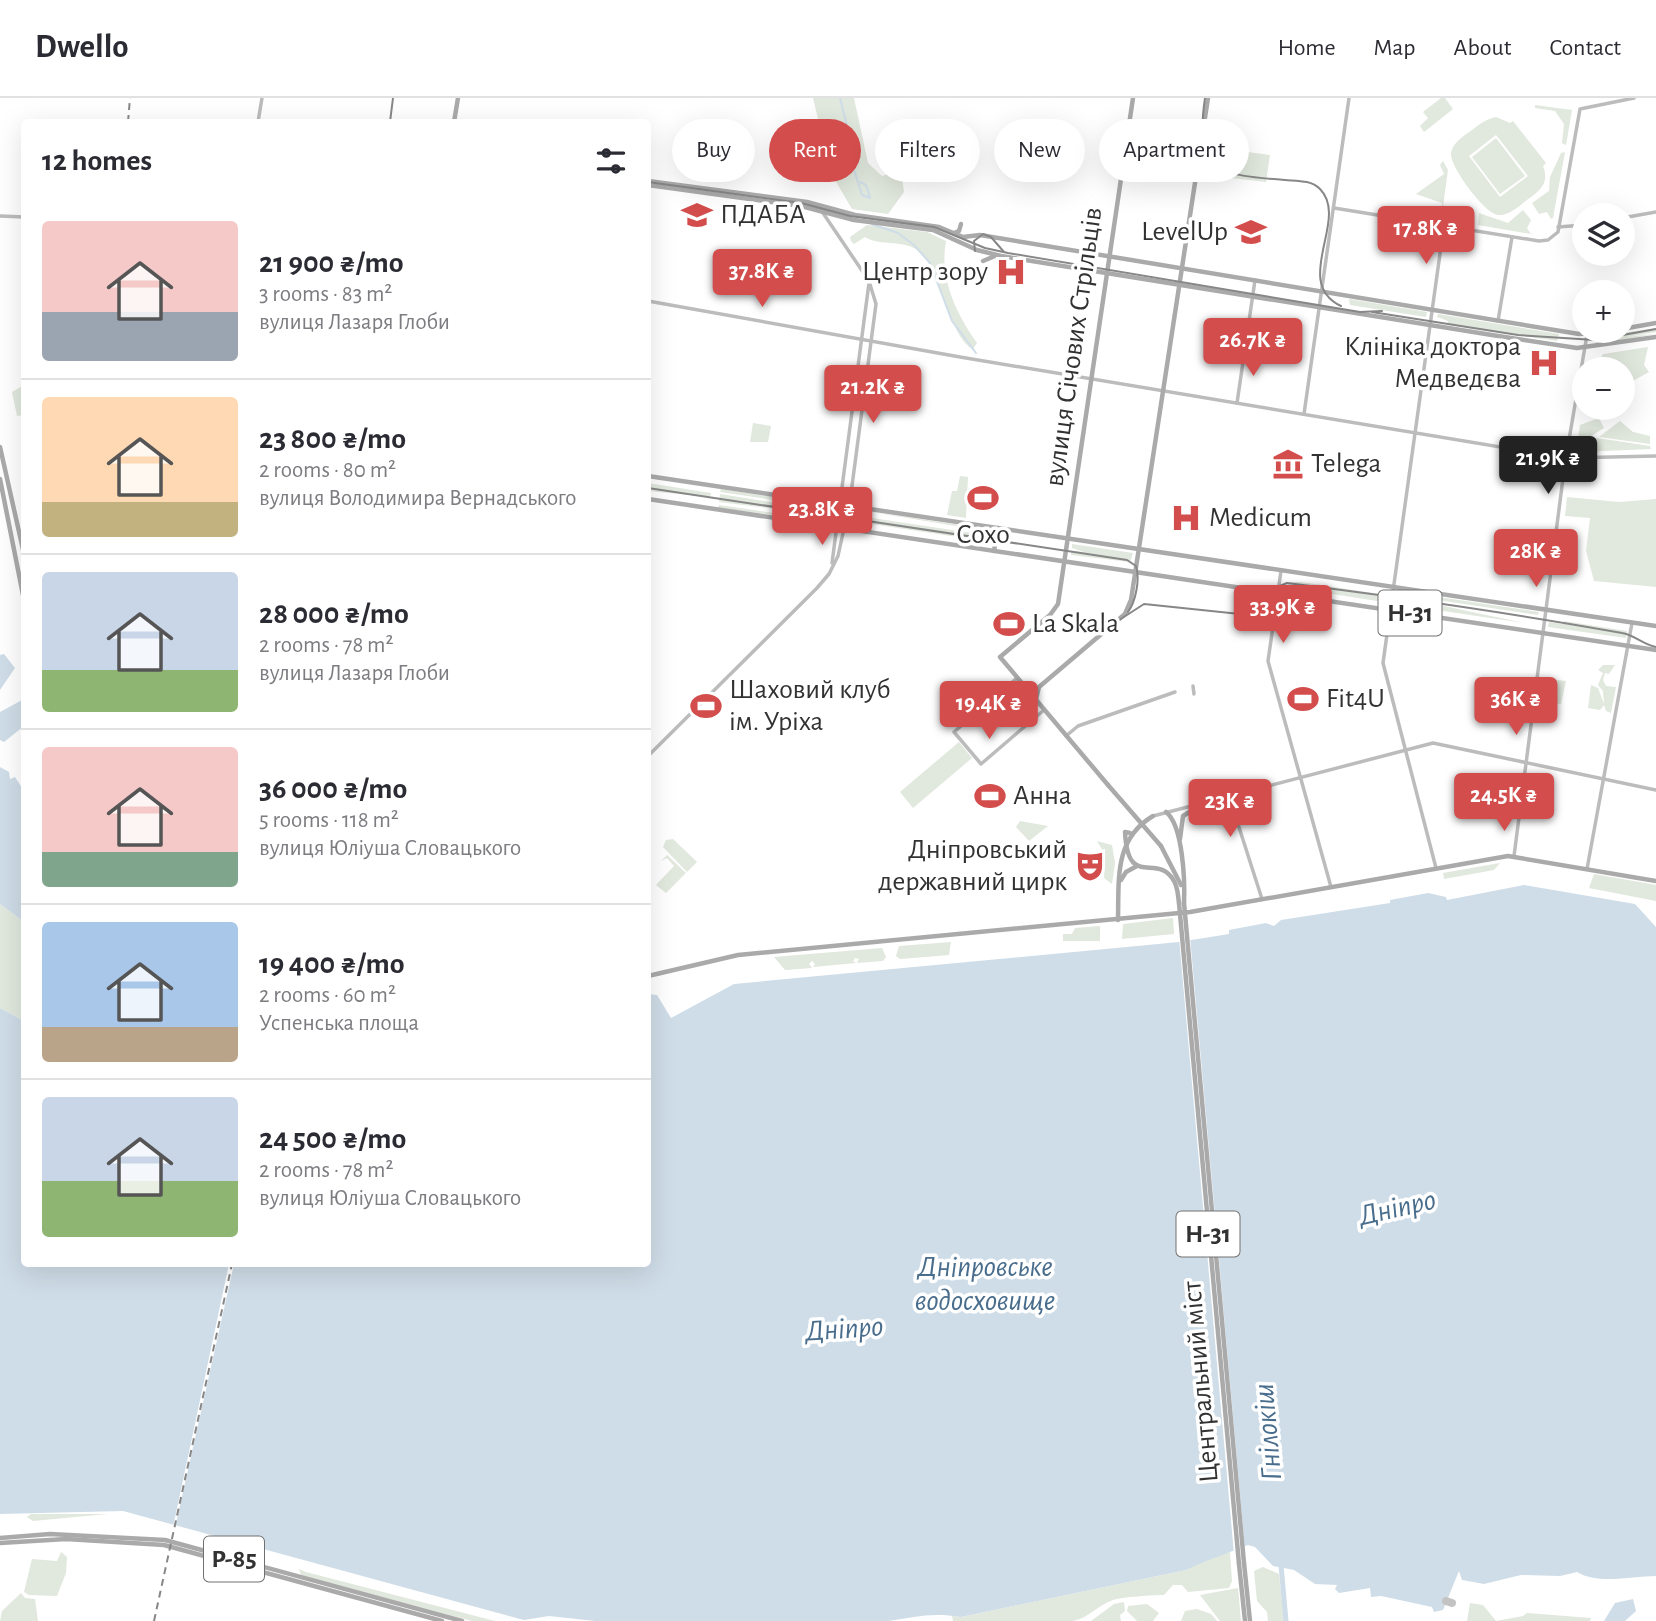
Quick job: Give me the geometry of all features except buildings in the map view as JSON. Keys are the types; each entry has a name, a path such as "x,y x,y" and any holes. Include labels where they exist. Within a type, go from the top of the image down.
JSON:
{"main road":[{"path":"454,119 458,98"},
{"name":"вулиця Січових Стрільців","path":"1064,561 1133,98"},
{"path":"1038,703 1036,693 1039,687 1125,614 1136,572 1208,98"},
{"path":"651,183 840,216 940,229 954,233 977,250 1001,256 1429,326 1586,348 1656,337"},
{"path":"651,183 807,202 868,219"},
{"path":"954,233 959,230 961,224"},
{"path":"940,229 962,239 980,235 1572,333"},
{"path":"983,261 1001,256"},
{"path":"1635,327 1656,323"},
{"path":"0,449 21,541"},
{"path":"651,476 1067,539"},
{"path":"0,479 21,585"},
{"path":"651,499 1136,572"},
{"path":"994,551 998,528"},
{"name":"Н-31","path":"1067,539 1656,626"},
{"name":"Н-31","path":"1064,561 1056,608 1000,657 1161,846 1174,867 1182,903"},
{"name":"Н-31","path":"1136,572 1656,650"},
{"path":"1024,685 1029,689 1039,687"},
{"path":"1182,903 1180,847 1183,816 1204,803"},
{"path":"1166,812 1176,824 1180,847"},
{"path":"1153,816 1131,833 1125,832 1128,859 1134,865 1170,876 1182,903"},
{"path":"1118,920 1119,884 1126,843"},
{"path":"651,975 738,955 1118,920 1262,900 1514,856 1656,881"},
{"path":"1119,884 1126,872 1142,866"},
{"name":"Центральний міст","path":"1182,903 1247,1621"},
{"name":"Р-85","path":"0,1541 50,1534 165,1540 462,1621"},
{"name":"Р-85","path":"0,1541 57,1539 164,1545 442,1621"}],"street":[{"path":"258,119 262,98"},
{"path":"1304,414 1349,98"},
{"path":"1558,230 1581,107 1634,98"},
{"path":"1334,208 1544,241 1558,230 1572,227"},
{"path":"651,753 818,586 832,568 840,528 849,506 876,304 869,281 822,211"},
{"path":"1635,216 1656,212"},
{"path":"0,216 21,218"},
{"path":"832,227 834,220 840,216"},
{"path":"1437,868 1384,671 1390,609 1444,226"},
{"path":"1498,321 1513,237"},
{"path":"1237,403 1255,280"},
{"path":"840,528 839,504 869,281"},
{"path":"651,302 1566,458 1656,456"},
{"path":"1514,856 1566,458 1586,343"},
{"path":"1281,571 1268,661 1331,887"},
{"path":"1587,869 1632,623"},
{"path":"1017,678 954,732 981,764 1044,710"},
{"path":"1193,686 1194,694"},
{"path":"1066,736 1078,726 1175,692"},
{"path":"1153,816 1404,748 1444,743 1656,790"},
{"path":"1229,796 1262,900"}],"shaded area":[{"path":"813,98 854,98 859,119 818,119"},
{"path":"1441,98 1445,98 1453,109 1424,132 1420,126 1428,118 1423,112"},
{"path":"1535,105 1572,110 1566,145 1562,143 1564,124 1555,111 1535,108"},
{"path":"1492,118 1510,123 1513,121 1546,163 1543,166 1545,180 1541,188 1515,209 1502,215 1492,213 1477,198 1456,168 1451,153 1459,140","holes":["1496,135 1528,176 1500,197 1469,156"]},
{"path":"861,130 868,163 875,170 875,182 903,182 904,192 888,214 852,209 836,182 861,182"},
{"path":"1496,138 1525,176 1500,194 1472,157"},
{"path":"1249,152 1270,155 1266,182 1249,180"},
{"path":"1565,152 1551,219 1547,212 1539,214 1532,203 1549,191 1550,177 1561,153"},
{"path":"1443,161 1448,170 1441,221 1442,203 1416,194 1444,174 1440,165"},
{"path":"1523,210 1531,220 1527,228 1531,234 1478,225 1479,213 1508,223"},
{"path":"867,225 927,232 946,241 944,255 947,282 962,320 977,343 973,349 958,333 935,276 922,254 909,246 865,237 854,244 850,237"},
{"path":"1349,299 1427,312 1426,317 1350,305"},
{"path":"1438,314 1559,334 1557,341 1448,325 1448,321 1437,317"},
{"path":"1656,328 1656,332 1635,336 1635,331"},
{"path":"1648,347 1644,365 1649,372 1635,380 1635,357 1601,357 1603,354"},
{"path":"21,387 21,415 17,416 12,392"},
{"path":"1600,420 1604,428 1577,445 1580,425"},
{"path":"1620,421 1633,432 1650,436 1650,444 1599,437"},
{"path":"753,423 771,426 768,442 750,442"},
{"path":"1597,438 1650,446 1651,449 1581,452"},
{"path":"960,476 968,477 966,518 947,515 952,491 957,491"},
{"path":"651,483 711,493 710,497 651,491"},
{"path":"721,489 835,506 835,509 720,492"},
{"path":"720,494 834,512 833,516 719,502"},
{"path":"1567,497 1619,502 1656,499 1656,587 1594,581 1586,551 1590,518 1565,516"},
{"path":"719,505 823,520 831,522 718,508"},
{"path":"853,509 993,530 992,532"},
{"path":"852,515 992,536 991,542 851,521"},
{"path":"1072,544 1133,553 1130,562 1071,555 1071,551 1084,552 1072,548"},
{"path":"1289,582 1386,595 1386,600 1377,601 1288,587"},
{"path":"1398,591 1539,612 1538,615 1398,594"},
{"path":"1411,599 1524,623 1396,604 1397,600"},
{"path":"1564,621 1627,631 1626,638 1548,627 1549,622 1563,624"},
{"path":"1603,665 1615,665 1609,674 1605,673 1603,680 1606,686 1616,687 1611,713 1606,711 1604,705 1600,710 1588,708 1591,685 1598,688 1604,704 1603,691 1598,685 1603,673 1598,670"},
{"path":"1556,680 1566,681 1561,704 1543,702"},
{"path":"959,742 972,758 913,808 900,792"},
{"path":"1020,821 1048,826 1029,841 1016,827"},
{"path":"673,839 697,862 687,872 663,847 666,840"},
{"path":"1097,841 1112,845 1115,863 1112,884 1104,878 1105,855"},
{"path":"667,855 686,873 666,893 656,885 674,866 667,858 661,861"},
{"path":"1500,863 1494,870 1444,879 1443,873"},
{"path":"1594,874 1656,885 1656,901 1589,888"},
{"path":"0,904 21,920 21,1019 0,1008"},
{"path":"1173,918 1174,934 1122,939 1123,924"},
{"path":"1100,926 1100,941 1063,941 1063,934 1072,934 1075,928"},
{"path":"951,942 949,955 900,959 896,956 899,946"},
{"path":"882,948 886,957 883,961 857,963 859,959 855,958 853,961 856,963 813,967 815,964 812,961 809,964 812,968 785,970 774,957"},
{"path":"31,1514 108,1514 33,1521 27,1517"},
{"path":"61,1552 67,1557 66,1573 57,1596 29,1595 24,1592 32,1559 57,1561"},
{"path":"1230,1552 1232,1581 1229,1588 1188,1592 1182,1585 1173,1585 1164,1595 1113,1600 1073,1621 953,1621 952,1616 961,1617 1186,1570 1206,1558"},
{"path":"1263,1567 1279,1574 1284,1621 1268,1621 1267,1612 1257,1601 1254,1571"},
{"path":"299,1569 495,1621 472,1621 309,1578 301,1575"},
{"path":"1238,1588 1241,1621 1220,1621 1200,1595"},
{"path":"21,1593 25,1598 35,1599 38,1621 0,1621 2,1611"},
{"path":"1124,1602 1125,1611 1120,1615 1121,1621 1091,1621 1114,1604"},
{"path":"1470,1603 1483,1605 1496,1621 1467,1621"},
{"path":"1147,1604 1159,1613 1153,1621 1137,1621 1127,1611 1128,1606"},
{"path":"1197,1609 1211,1614 1217,1621 1181,1621 1185,1611"},
{"path":"1527,1613 1591,1618 1590,1621 1496,1621"}],"water":[{"path":"4,654 15,668 0,690 0,655"},
{"path":"21,701 21,728 4,742 0,740 0,712"},
{"path":"0,767 9,772 10,779 15,777 21,786 21,920 0,904"},
{"name":"Дніпровське водосховище","path":"1524,885 1635,904 1656,927 1656,1576 1605,1579 1577,1572 1560,1576 1521,1575 1484,1584 1462,1580 1459,1571 1443,1610 1434,1612 1432,1607 1381,1596 1371,1597 1370,1588 1339,1593 1335,1589 1337,1585 1315,1584 1294,1570 1273,1566 1255,1547 1248,1545 1186,1570 961,1617 932,1615 888,1621 595,1621 549,1616 524,1620 123,1511 0,1514 0,1008 21,1019 21,1267 651,1267 651,994 657,995 671,1018 734,984 1179,942 1229,934 1229,930 1266,923 1274,926 1281,920 1390,903 1390,900 1428,893 1446,897 1447,900"},
{"path":"1633,1599 1636,1611 1625,1621 1604,1621 1615,1603"}],"pier":[{"path":"1190,937 1245,1549 1234,1554 1179,938"},
{"path":"228,1267 233,1267 175,1528 173,1527"}],"waterway":[{"path":"840,98 847,126 847,148 862,195 870,198"},
{"path":"860,182 866,185 870,197"},
{"path":"871,224 898,233 914,245 930,263 952,321 976,353"},
{"name":"Гнілокіш","path":"1281,1565 1286,1621"}],"taxiway":[{"path":"1446,1601 1452,1603"}],"tram line":[{"path":"390,119 393,98"},
{"path":"1205,98 1204,142 1208,156 1216,165 1243,176 1304,181 1320,189 1327,202 1329,217 1320,266 1321,282 1327,295 1341,306"},
{"path":"651,182 801,203 850,216 934,227 985,248 1008,253 1360,312 1382,311"},
{"path":"975,251 974,241 983,234 991,237 1004,252"},
{"path":"1372,312 1518,335 1595,340 1656,329"},
{"path":"651,488 1127,560 1136,566 1138,577 1135,596 1128,612"},
{"path":"1113,624 1144,604 1259,616 1269,609 1275,588 1287,583 1455,606 1627,634 1656,647"}],"railway":[{"path":"128,119 130,98"},
{"path":"154,1621 231,1267"}],"place":[{"name":"ПДАБА","path":"697,215"},
{"name":"LevelUp","path":"1251,232"},
{"name":"Центр зору","path":"1011,272"},
{"name":"Клініка доктора Медведєва","path":"1544,363"},
{"name":"Telega","path":"1288,464"},
{"name":"Сохо","path":"983,498"},
{"name":"Medicum","path":"1186,518"},
{"name":"La Skala","path":"1009,624"},
{"name":"Fit4U","path":"1303,699"},
{"name":"Шаховий клуб ім. Уріха","path":"706,706"},
{"name":"Анна","path":"990,796"},
{"name":"Дніпровський державний цирк","path":"1090,866"}],"water label":[{"name":"Дніпро","path":"1397,1208"},
{"name":"Дніпро","path":"844,1329"}]}
